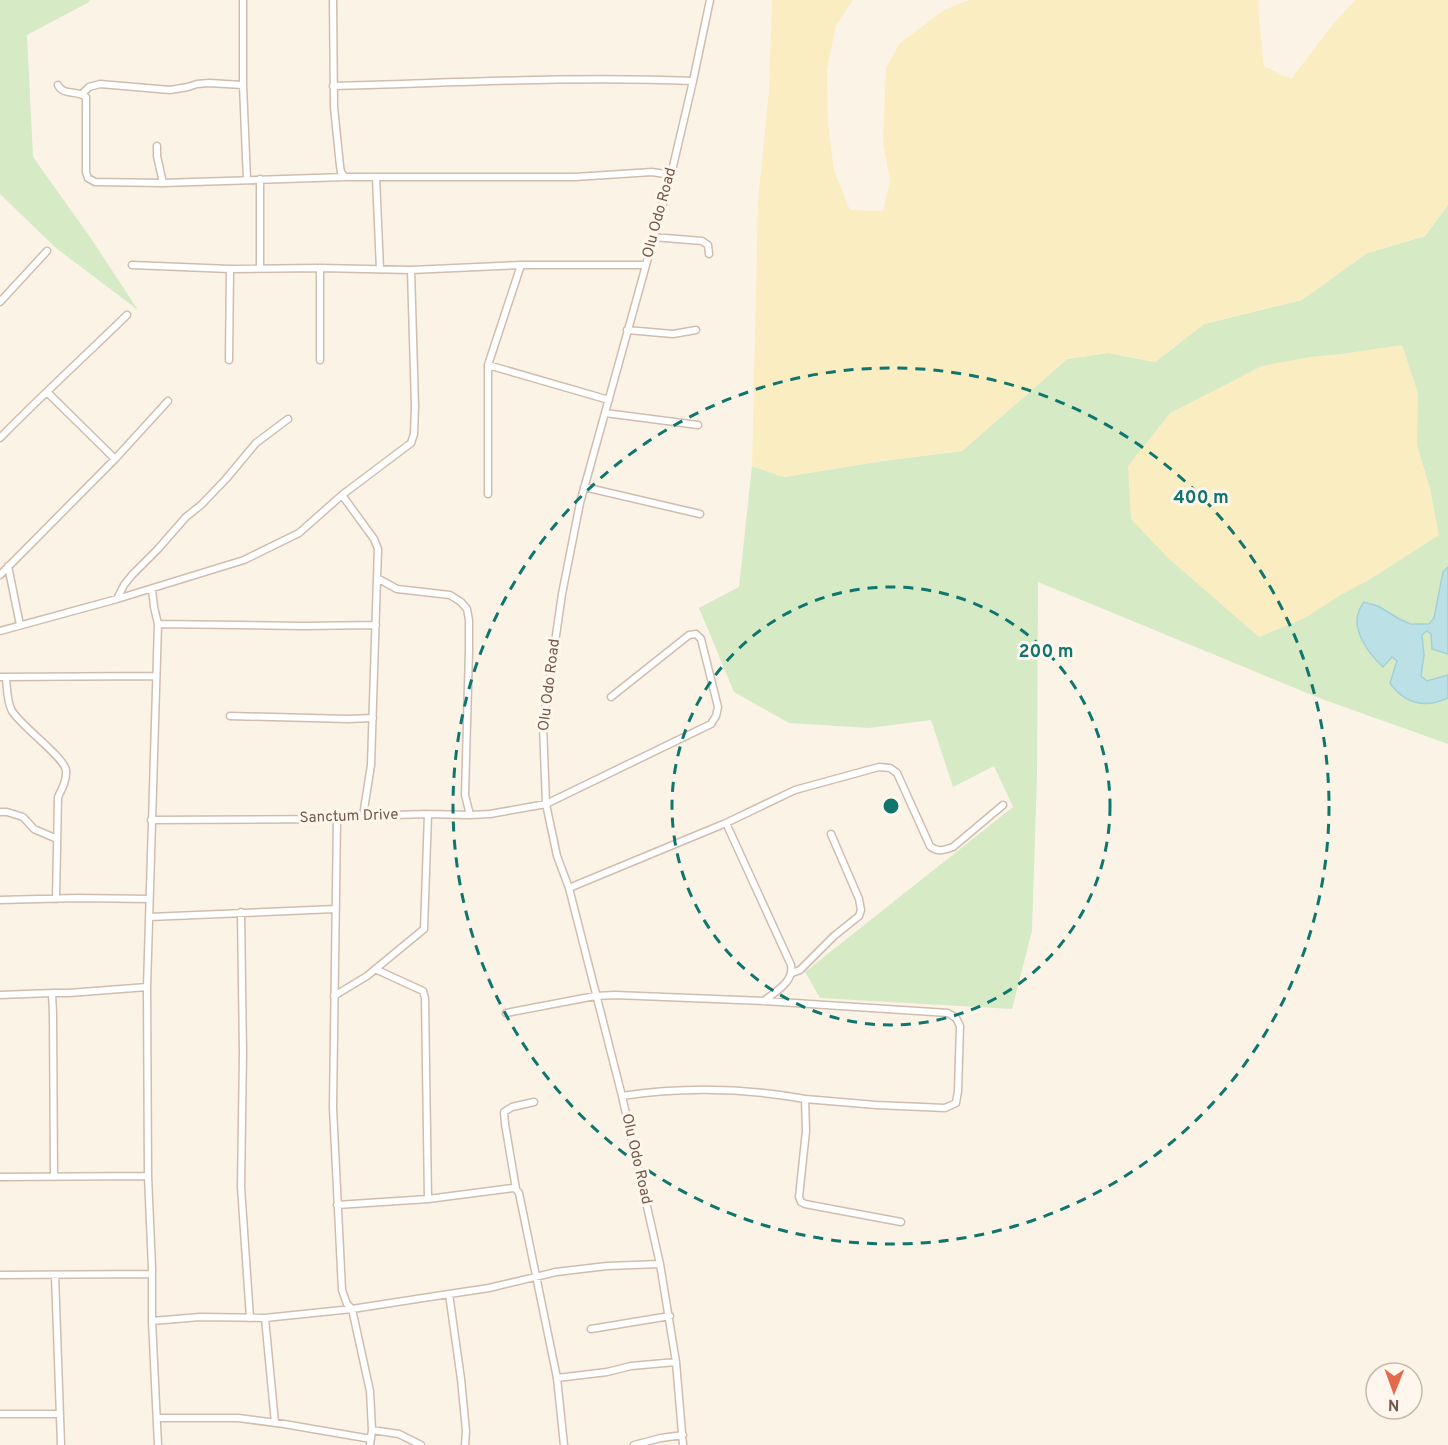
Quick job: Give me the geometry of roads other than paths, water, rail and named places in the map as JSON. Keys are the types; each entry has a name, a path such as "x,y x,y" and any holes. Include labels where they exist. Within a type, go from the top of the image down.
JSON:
{"street":[{"path":"243,0 243,85 247,180"},
{"path":"333,0 334,107 340,166 345,177"},
{"name":"Olu Odo Road","path":"683,1445 676,1362 660,1264 622,1096 569,888 557,856 546,804 543,725 562,594 580,503 671,175 710,0"},
{"path":"333,86 612,79 693,81"},
{"path":"82,94 89,87 100,84 170,90 209,83 243,85"},
{"path":"58,85 64,91 82,94 86,97 86,172 88,178 95,182 163,183 345,177 575,177 652,172 671,175"},
{"path":"157,146 163,183"},
{"path":"376,177 380,270"},
{"path":"260,179 260,268"},
{"path":"653,237 702,241 708,245 709,254"},
{"path":"0,302 47,251"},
{"path":"132,265 230,269 411,270 521,265 646,265"},
{"path":"488,494 488,365 521,265"},
{"path":"320,268 320,360"},
{"path":"229,360 230,269"},
{"path":"0,631 152,589 244,560 299,533 342,495 411,443 414,434 415,406 411,270"},
{"path":"0,438 127,315"},
{"path":"627,330 673,334 696,330"},
{"path":"488,365 609,400"},
{"path":"47,392 116,459"},
{"path":"0,575 116,459 168,401"},
{"path":"605,413 698,425"},
{"path":"117,599 132,575 186,517 226,479 256,443 288,419"},
{"path":"584,487 699,514"},
{"path":"342,495 374,539 378,549 371,765 363,816"},
{"path":"8,567 20,625"},
{"path":"377,578 397,589 450,595 467,609 469,650 465,795 470,815"},
{"path":"152,589 158,624 147,987 148,1176 158,1445"},
{"path":"158,624 376,625"},
{"name":"Sanctum Drive","path":"152,820 337,819 428,814 470,815 490,814 546,804 711,724 718,707 701,639 696,634 689,635 611,697"},
{"path":"56,899 58,797 65,784 66,771 63,762 23,724 11,709 3,678 156,676"},
{"path":"230,716 373,718"},
{"path":"569,888 726,823 795,790 879,767 890,768 897,773 930,846 935,850 944,851 953,847 1003,805"},
{"path":"0,812 23,816 34,829 57,839"},
{"path":"334,996 367,976 424,929 428,814"},
{"path":"157,1418 232,1418 275,1423 370,1442 372,1430 370,1391 352,1309 347,1305 342,1290 337,1204 333,1108 337,819"},
{"path":"726,823 791,965 792,973 788,981 764,1001"},
{"path":"792,973 800,969 834,936 854,921 861,910 859,900 831,834"},
{"path":"0,900 149,900"},
{"path":"149,917 335,909"},
{"path":"241,912 243,1053 241,1187 250,1318"},
{"path":"375,969 423,991 425,998 428,1199"},
{"path":"0,995 147,987"},
{"path":"52,993 54,1177"},
{"path":"506,1013 595,996 615,995 764,1001 948,1013 956,1018 960,1026 956,1103 945,1108 876,1105 760,1093 691,1089 622,1096"},
{"path":"805,1099 806,1131 799,1197 801,1202 901,1222"},
{"path":"534,1102 512,1107 504,1112 505,1124 516,1189 519,1193 557,1378 564,1445"},
{"path":"0,1177 148,1176"},
{"path":"337,1204 428,1199 516,1189"},
{"path":"152,1322 200,1317 265,1318 352,1309 489,1288 556,1272 608,1266 660,1264"},
{"path":"0,1275 152,1274"},
{"path":"55,1275 61,1445"},
{"path":"449,1294 461,1378 466,1431 465,1445"},
{"path":"591,1329 670,1316"},
{"path":"265,1318 275,1423"},
{"path":"557,1378 607,1372 638,1365 676,1362"},
{"path":"0,1414 60,1414"},
{"path":"372,1430 399,1434 421,1445"},
{"path":"634,1445 683,1435"}],"water":[{"path":"1448,567 1448,654 1432,649 1431,634 1427,631 1422,635 1424,655 1421,676 1427,681 1448,675 1448,698 1423,704 1402,696 1390,683 1397,661 1392,657 1383,667 1378,662 1367,649 1359,634 1357,618 1364,602 1378,606 1411,624 1429,624 1434,618 1443,572"}]}
